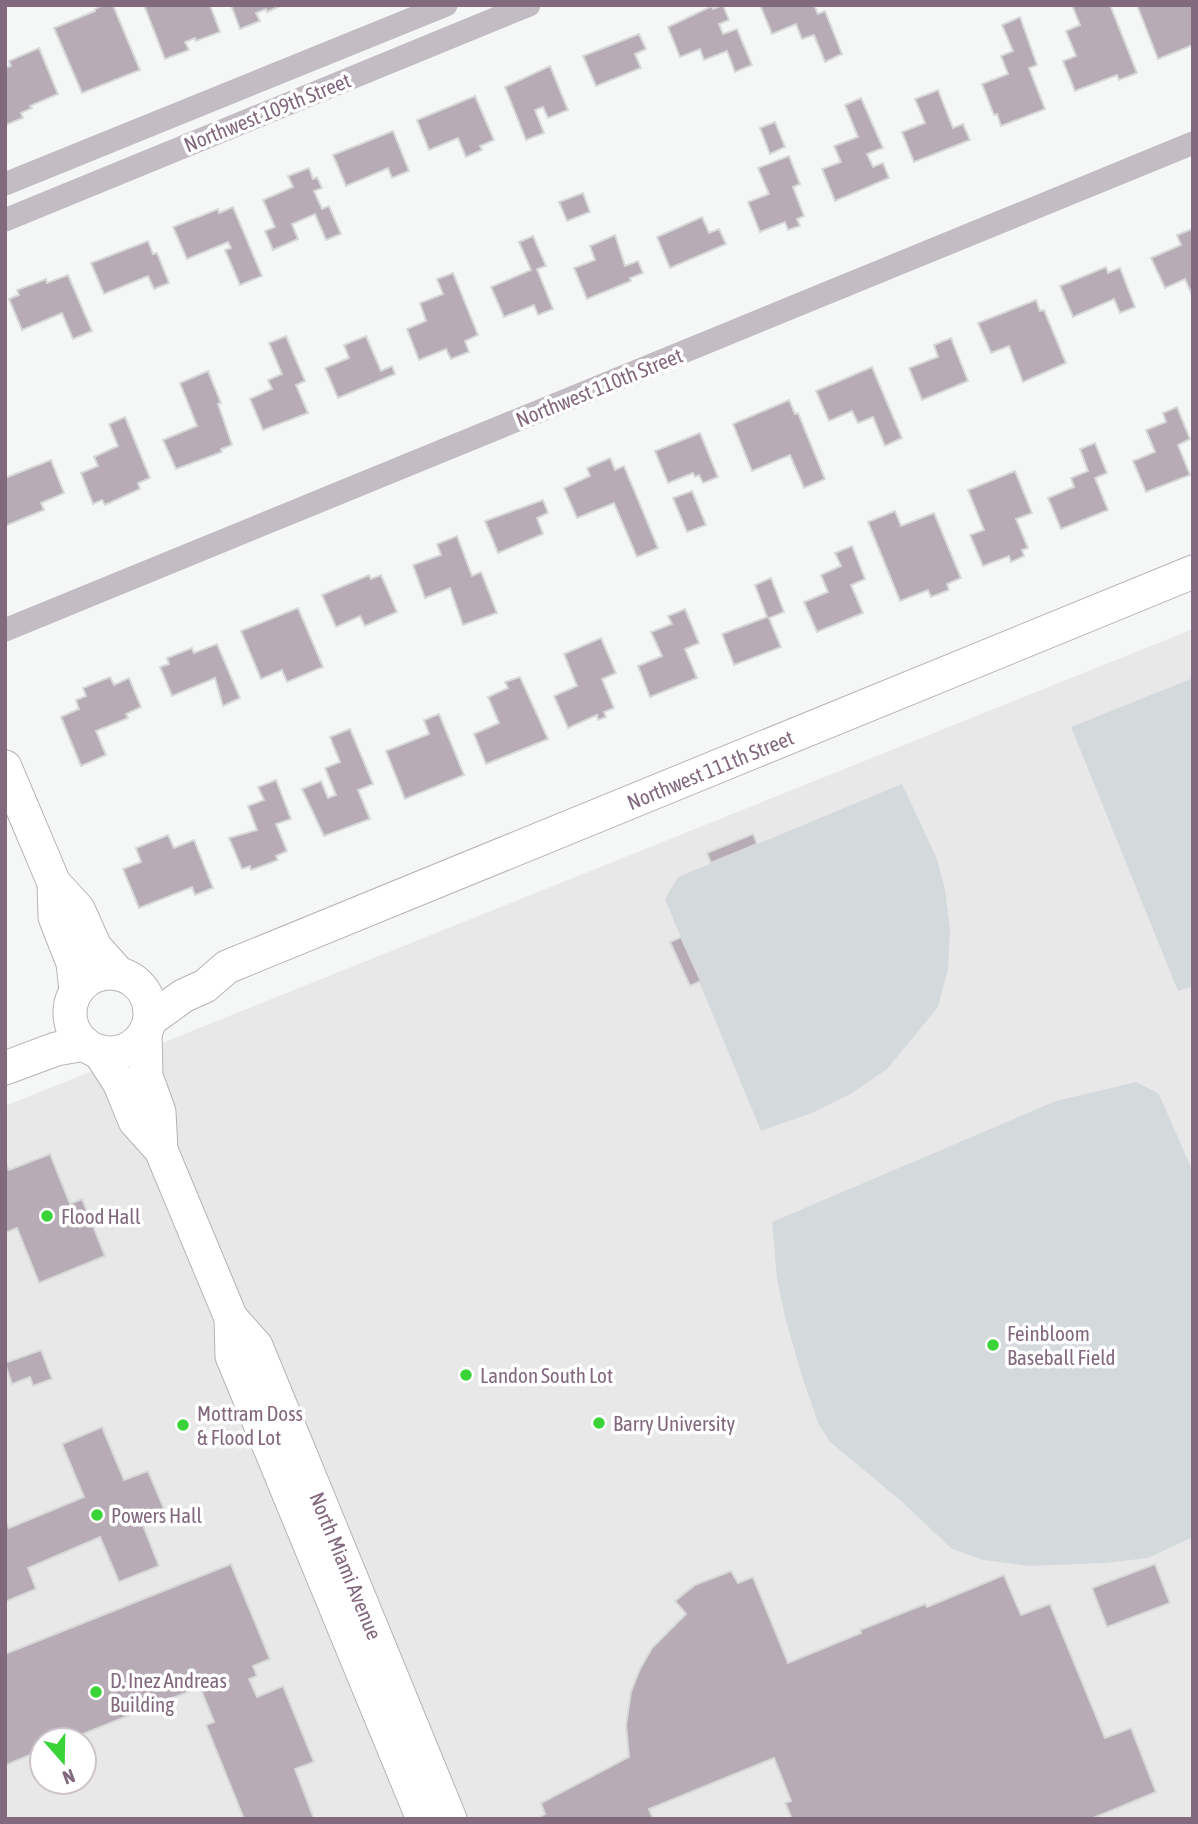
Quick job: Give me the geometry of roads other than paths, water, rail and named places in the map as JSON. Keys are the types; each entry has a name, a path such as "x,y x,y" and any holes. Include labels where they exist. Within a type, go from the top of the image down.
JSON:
{"street":[{"name":"Northwest 109th Street","path":"5,184 446,5"},
{"name":"Northwest 109th Street","path":"5,220 529,5"},
{"path":"283,71 295,101"},
{"name":"Northwest 110th Street","path":"5,630 1193,143"},
{"path":"43,169 55,199"},
{"name":"Northwest 111th Street","path":"147,1026 183,996 205,986 227,967 1193,572"},
{"path":"5,767 54,883 78,909 95,947 123,975 144,990 150,1010 147,1026 130,1047 110,1052 92,1047 56,1049 5,1068"},
{"path":"54,883 55,917 73,963 72,1027 92,1047"},
{"name":"Northwest 111th Street","path":"123,975 163,977 196,968 227,967"},
{"path":"5,1047 46,1029 73,999 84,982 95,976 123,975"},
{"name":"North Miami Avenue","path":"147,1026 146,1076 159,1112 161,1150 230,1318 232,1356 450,1819"},
{"name":"North Miami Avenue","path":"92,1047 120,1084 135,1121 161,1150"},
{"name":"North Miami Avenue","path":"361,1634 423,1819"}],"place":[{"name":"Flood Hall","path":"47,1216"},
{"name":"Feinbloom Baseball Field","path":"993,1345"},
{"name":"Landon South Lot","path":"466,1375"},
{"name":"Barry University","path":"599,1423"},
{"name":"Mottram Doss & Flood Lot","path":"183,1425"},
{"name":"Powers Hall","path":"97,1515"},
{"name":"D. Inez Andreas Building","path":"96,1692"}]}
